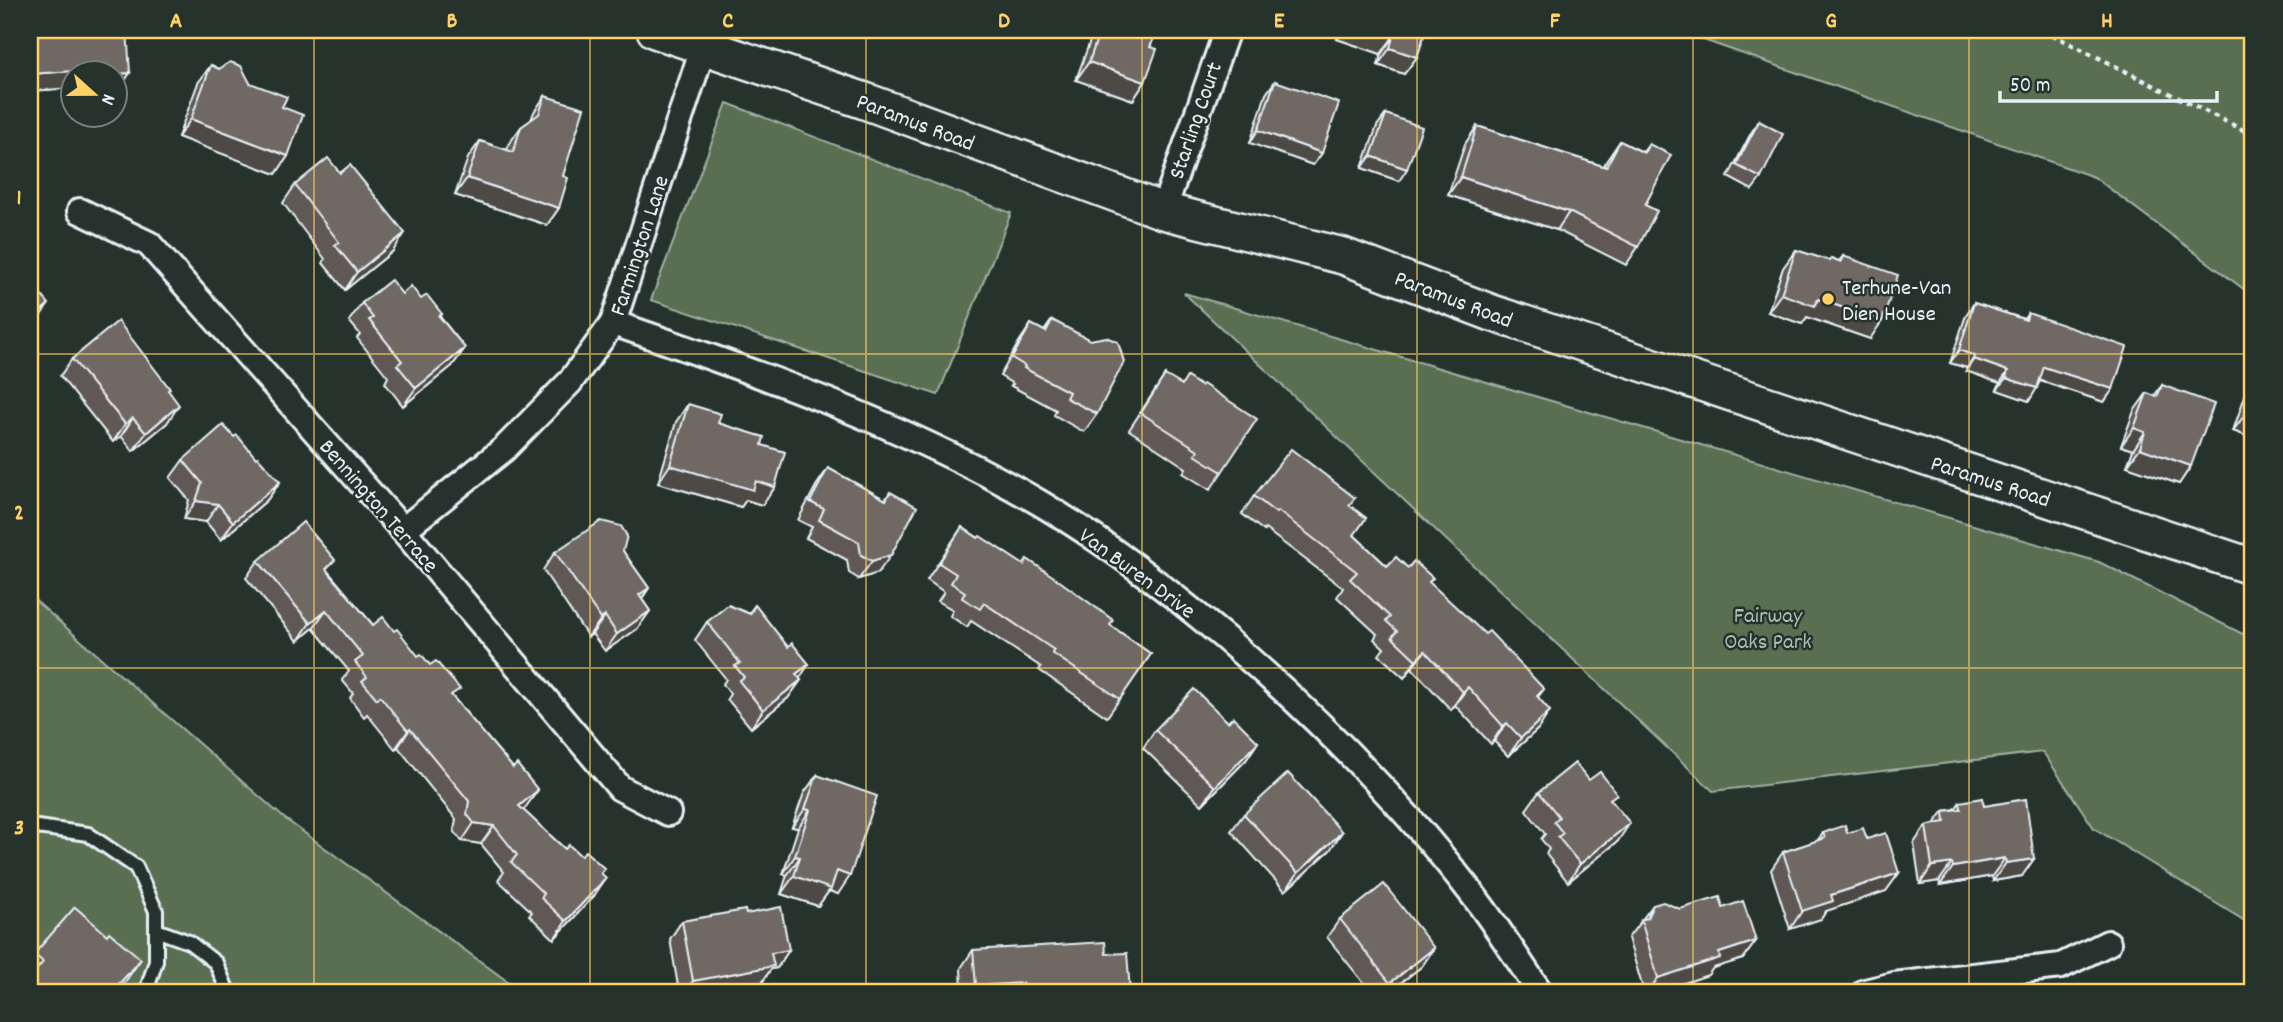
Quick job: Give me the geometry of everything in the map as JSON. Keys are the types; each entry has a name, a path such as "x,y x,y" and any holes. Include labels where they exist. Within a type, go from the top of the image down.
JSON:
{"main road":[{"name":"Paramus Road","path":"655,30 865,101 1163,211 1343,256 1492,313 2253,567"}],"street":[{"name":"Starling Court","path":"1163,211 1227,30"},
{"name":"Farmington Lane","path":"403,530 504,449 570,382 613,323 704,45"},
{"name":"Bennington Terrace","path":"80,211 149,244 403,530 620,788 668,813"},
{"name":"Van Buren Drive","path":"613,323 747,369 856,413 962,462 1017,491 1108,547 1184,603 1277,683 1354,757 1426,836 1476,898 1540,992"},
{"path":"1865,992 1894,985 2061,966 2108,943"}],"lane":[{"path":"30,826 88,834 136,867 156,911 156,961 145,992"},
{"path":"156,930 189,942 215,962 228,992"}],"path":[{"path":"2043,30 2253,135"}],"green space":[{"path":"1675,30 2253,30 2253,296 2094,177"},
{"path":"727,103 1011,213 938,395 651,300"},
{"name":"Fairway Oaks Park","path":"1184,293 2099,562 2253,639 2253,926 2094,828 2043,752 1713,791"},
{"path":"30,596 284,818 522,992 30,992"}],"building":[{"path":"45,30 127,30 129,60 60,60 60,72 30,74 30,34 45,33"},
{"path":"1100,30 1157,30 1150,47 1157,49 1145,82 1089,62"},
{"path":"1372,30 1426,30 1417,57 1390,48 1393,37"},
{"path":"230,62 241,66 250,83 287,97 282,107 303,115 288,156 191,119 211,65 219,69"},
{"path":"1275,81 1339,103 1322,153 1258,130"},
{"path":"545,96 584,108 563,176 568,178 559,208 467,178 480,141 513,152 521,127 539,114"},
{"path":"1386,114 1422,127 1407,169 1371,156"},
{"path":"1759,121 1783,134 1761,178 1736,165"},
{"path":"1477,126 1606,167 1620,141 1644,153 1649,144 1671,155 1645,205 1657,211 1638,247 1569,212 1461,177"},
{"path":"328,158 340,173 350,165 405,233 357,272 335,245 339,242 295,185"},
{"path":"1796,250 1830,261 1831,258 1841,262 1843,256 1898,275 1882,321 1818,299 1815,306 1781,294"},
{"path":"391,280 402,294 411,286 421,299 427,295 442,314 439,316 465,348 416,388 397,365 402,361 369,320 373,318 362,303"},
{"path":"30,284 49,304 30,320"},
{"path":"1974,303 2026,320 2028,313 2127,347 2113,389 2044,367 2037,388 2006,378 2008,371 1974,359 1975,356 1959,350"},
{"path":"1052,320 1090,340 1106,337 1118,342 1124,362 1097,414 1066,398 1069,392 1024,368 1025,366 1012,358 1031,324 1046,332"},
{"path":"118,321 170,389 168,390 179,405 146,433 133,418 125,424 72,359"},
{"path":"1165,375 1182,385 1187,377 1201,386 1203,384 1257,419 1222,472 1195,455 1198,450 1141,413"},
{"path":"2162,385 2214,404 2191,466 2140,448 2145,432 2134,428 2147,393 2157,397"},
{"path":"2253,390 2253,416 2246,413"},
{"path":"688,404 721,414 718,423 764,437 762,445 785,452 775,487 756,481 753,490 670,465"},
{"path":"223,425 234,437 237,435 280,482 233,522 218,504 196,501 202,483 183,460"},
{"path":"1291,449 1355,498 1349,505 1366,518 1354,535 1387,566 1396,557 1408,568 1414,561 1433,578 1429,582 1485,634 1489,631 1544,689 1537,696 1550,711 1521,738 1507,723 1503,726 1468,687 1463,692 1425,651 1416,660 1392,637 1397,631 1386,621 1390,617 1350,579 1357,572 1278,511 1276,513 1254,496"},
{"path":"828,468 886,500 890,492 917,507 891,555 872,561 861,555 859,542 819,520 824,509 810,502"},
{"path":"601,521 621,526 627,536 623,551 649,588 639,595 650,611 617,634 605,616 601,619 555,552"},
{"path":"303,522 335,560 326,569 373,625 383,617 394,631 397,629 418,656 421,654 430,665 436,661 460,689 451,695 513,768 517,764 538,790 519,806 565,849 569,845 581,856 585,851 605,869 601,873 606,878 566,921 541,898 544,894 511,862 517,855 494,826 474,823 467,814 469,801 410,729 408,731 380,696 377,699 362,681 367,677 355,662 363,656 326,610 310,623 258,561"},
{"path":"962,527 1024,565 1027,559 1054,577 1113,620 1110,625 1151,654 1120,699 984,603 980,609 962,598 965,592 951,583 956,574 939,563"},
{"path":"728,605 750,614 755,605 788,647 792,643 809,664 796,674 801,680 763,710 739,681 744,677 735,666 740,663 707,622"},
{"path":"1194,689 1228,722 1233,717 1258,742 1215,787 1155,730"},
{"path":"1575,763 1589,780 1600,772 1617,794 1610,799 1630,823 1580,864 1558,837 1563,833 1554,822 1559,817 1539,792"},
{"path":"1288,773 1342,832 1298,873 1244,814"},
{"path":"817,775 877,796 850,876 837,871 831,889 794,876 800,857 795,856 810,810 805,809"},
{"path":"1982,798 1984,806 2026,799 2034,859 2006,863 2005,858 1953,867 1952,863 1932,866 1926,826 1945,822 1944,811 1961,809 1960,802"},
{"path":"1845,825 1847,833 1863,828 1867,839 1886,833 1899,873 1831,895 1833,901 1802,911 1783,852 1825,838 1823,833"},
{"path":"1384,884 1434,948 1390,983 1340,919"},
{"path":"1720,897 1723,908 1743,901 1756,941 1719,953 1720,958 1658,978 1641,920 1647,918 1653,905 1663,902 1680,909"},
{"path":"75,907 107,935 109,932 141,959 112,992 30,992 30,977 43,962 34,954"},
{"path":"781,907 789,950 771,953 774,966 693,981 682,921"},
{"path":"1105,942 1106,954 1127,953 1130,992 1024,992 1023,983 976,986 973,950"},
{"path":"1186,985 1193,992 1178,992"}],"place":[{"name":"Terhune-Van Dien House","path":"1828,299"}]}
